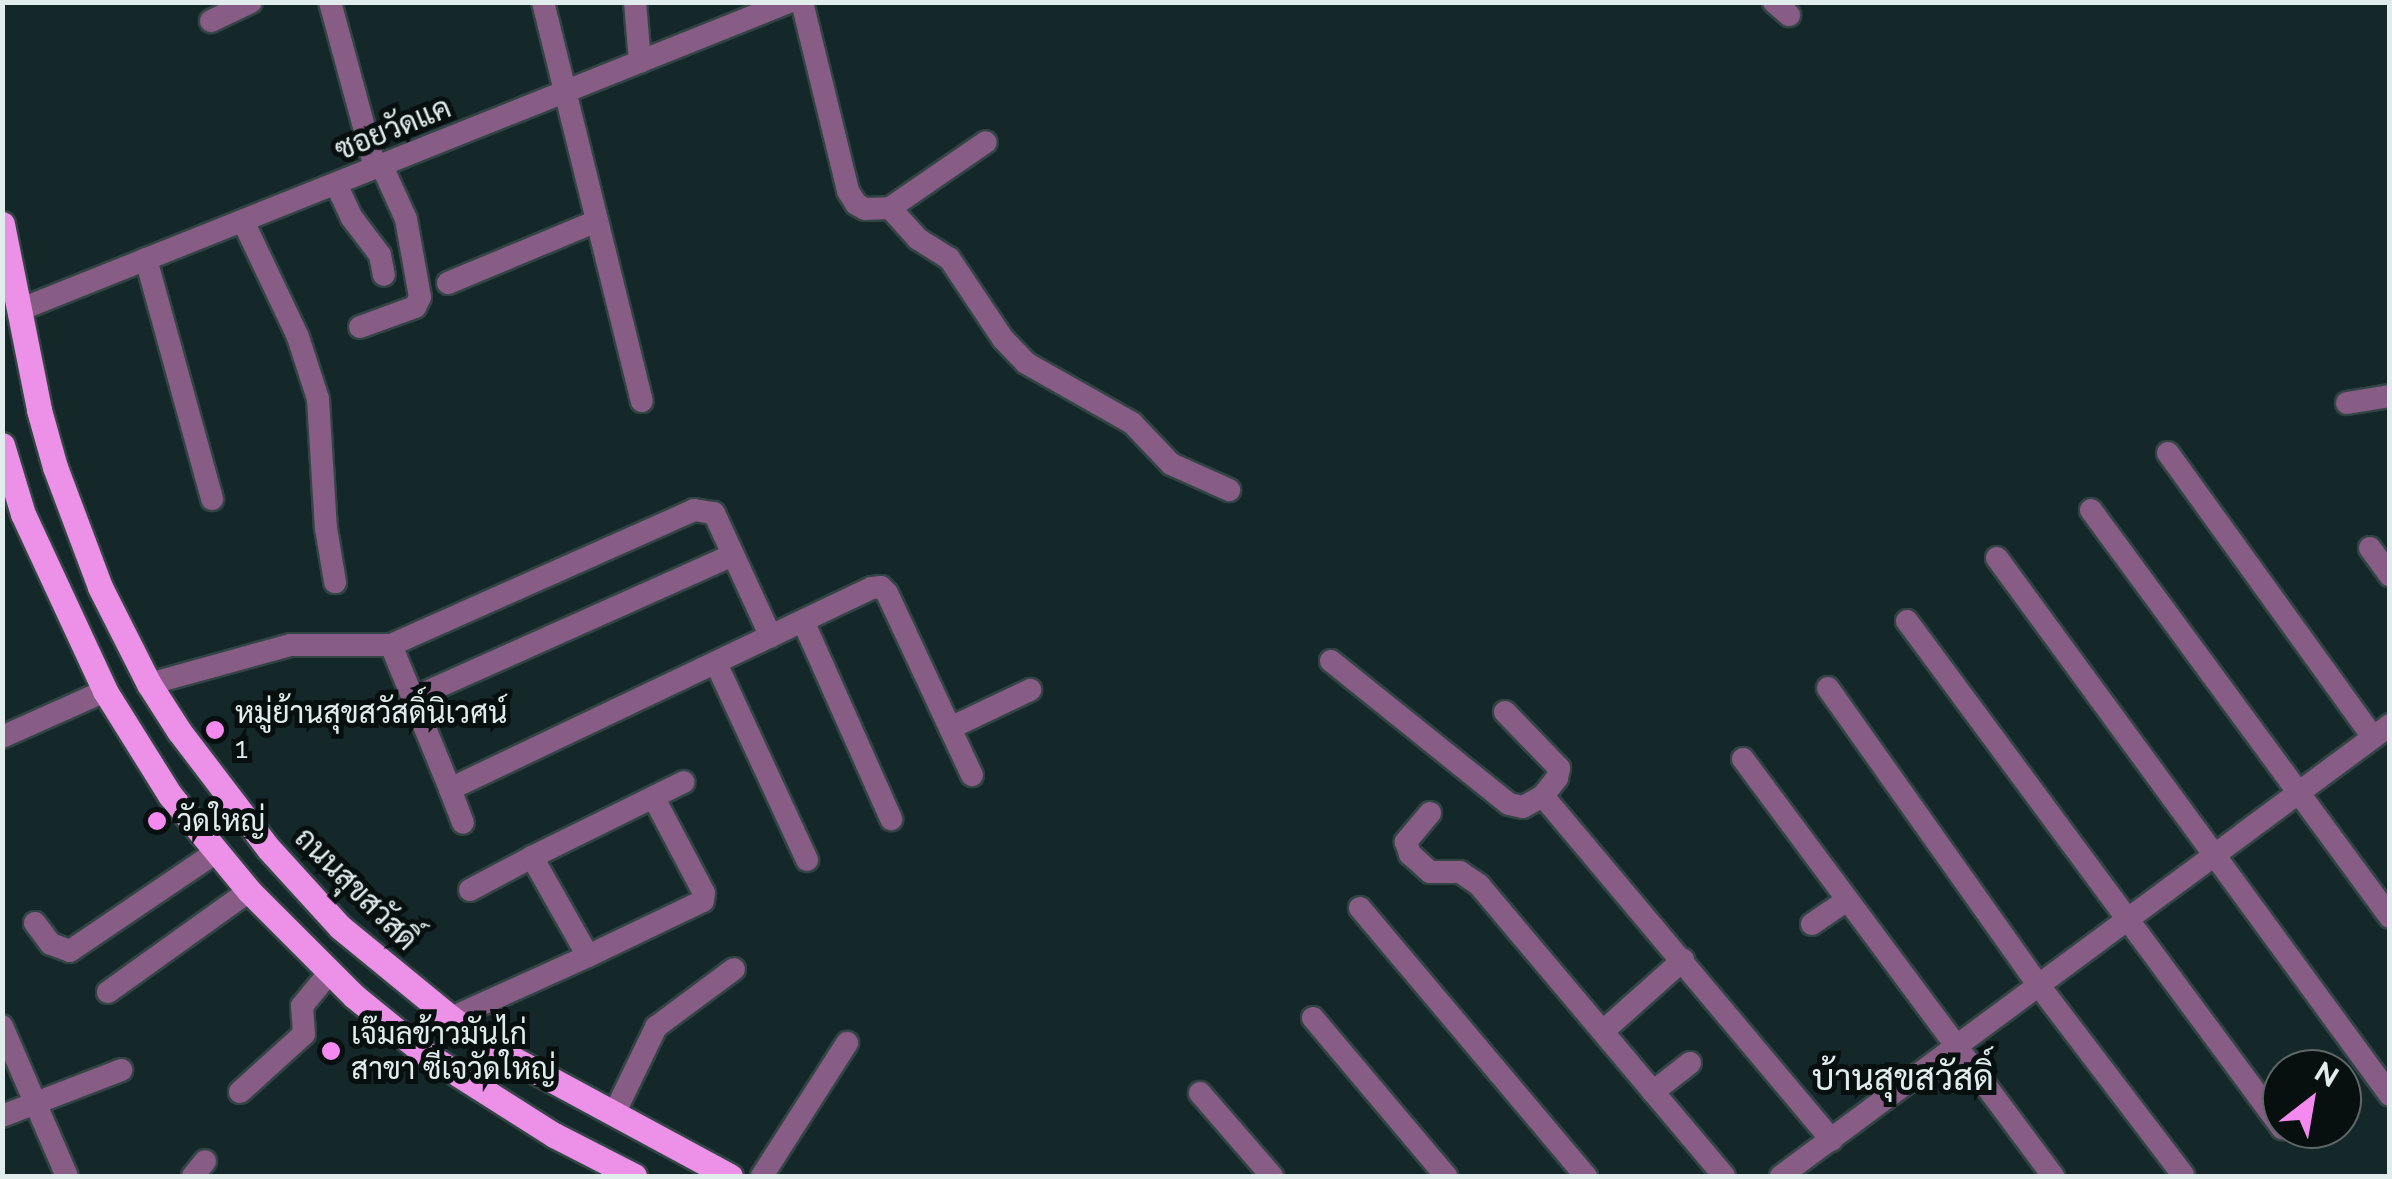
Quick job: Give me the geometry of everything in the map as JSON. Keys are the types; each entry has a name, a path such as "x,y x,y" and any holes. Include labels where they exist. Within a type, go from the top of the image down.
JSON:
{"main road":[{"name":"ถนนสุขสวัสดิ์","path":"2,224 55,468 100,587 149,684 269,850 340,927 451,1018 504,1054 730,1176"},
{"path":"2,444 23,514 104,691 170,794 249,891 330,973 423,1052 623,1174"}],"street":[{"path":"211,21 250,2"},
{"path":"330,2 379,167 406,218 420,297 415,307 360,327"},
{"path":"543,2 642,401"},
{"path":"635,2 640,62"},
{"name":"ซอยวัดแค","path":"19,310 789,2"},
{"path":"802,2 848,191 865,209 890,208 986,142"},
{"path":"336,184 352,218 380,255 384,274"},
{"path":"890,208 918,239 949,258 1003,339 1026,363 1132,423 1171,464 1229,490"},
{"path":"244,220 298,337 318,399 326,528 335,582"},
{"path":"448,283 597,222"},
{"path":"146,259 212,499"},
{"path":"2347,403 2390,396"},
{"path":"1780,1176 2384,733 2168,453"},
{"path":"149,684 290,645 391,646 694,510 714,513 771,637"},
{"path":"2092,510 2390,917"},
{"path":"2370,548 2390,576"},
{"path":"412,698 734,555"},
{"path":"1997,558 2390,1095"},
{"path":"450,790 880,588 888,593 972,775"},
{"path":"803,621 891,819"},
{"path":"1907,621 2262,1102"},
{"path":"391,646 463,823"},
{"path":"1331,661 1509,804 1522,807 1544,796 1557,778 1558,768 1505,712"},
{"path":"716,663 807,860"},
{"path":"1828,688 2040,988 2183,1175"},
{"path":"950,728 1030,690"},
{"path":"2,737 104,691"},
{"path":"1744,759 2053,1176"},
{"path":"470,890 684,782"},
{"path":"1544,796 1832,1140"},
{"path":"451,1018 703,901 704,893 654,798"},
{"path":"1430,813 1406,842 1410,854 1430,872 1460,872 1479,885 1724,1176"},
{"path":"35,922 51,944 70,951 216,852"},
{"path":"532,857 588,956"},
{"path":"108,992 249,891"},
{"path":"1812,924 1847,900"},
{"path":"1360,908 1586,1176"},
{"path":"1610,1025 1682,960"},
{"path":"614,1114 656,1027 672,1011 734,969"},
{"path":"240,1092 304,1034 302,1006 330,973"},
{"path":"1313,1018 1446,1176"},
{"path":"3,1030 35,1103 59,1174"},
{"path":"762,1176 846,1043"},
{"path":"1653,1092 1690,1063"},
{"path":"2,1116 121,1070"},
{"path":"1200,1093 1272,1176"}],"place":[{"name":"หมู่ย้านสุขสวัสดิ์นิเวศน์ 1","path":"215,730"},
{"name":"วัดใหญ่","path":"157,821"},
{"name":"เจ๊มลข้าวมันไก่ สาขา ซีเจวัดใหญ่","path":"331,1051"}],"district":[{"name":"บ้านสุขสวัสดิ์","path":"1903,1078"}]}
